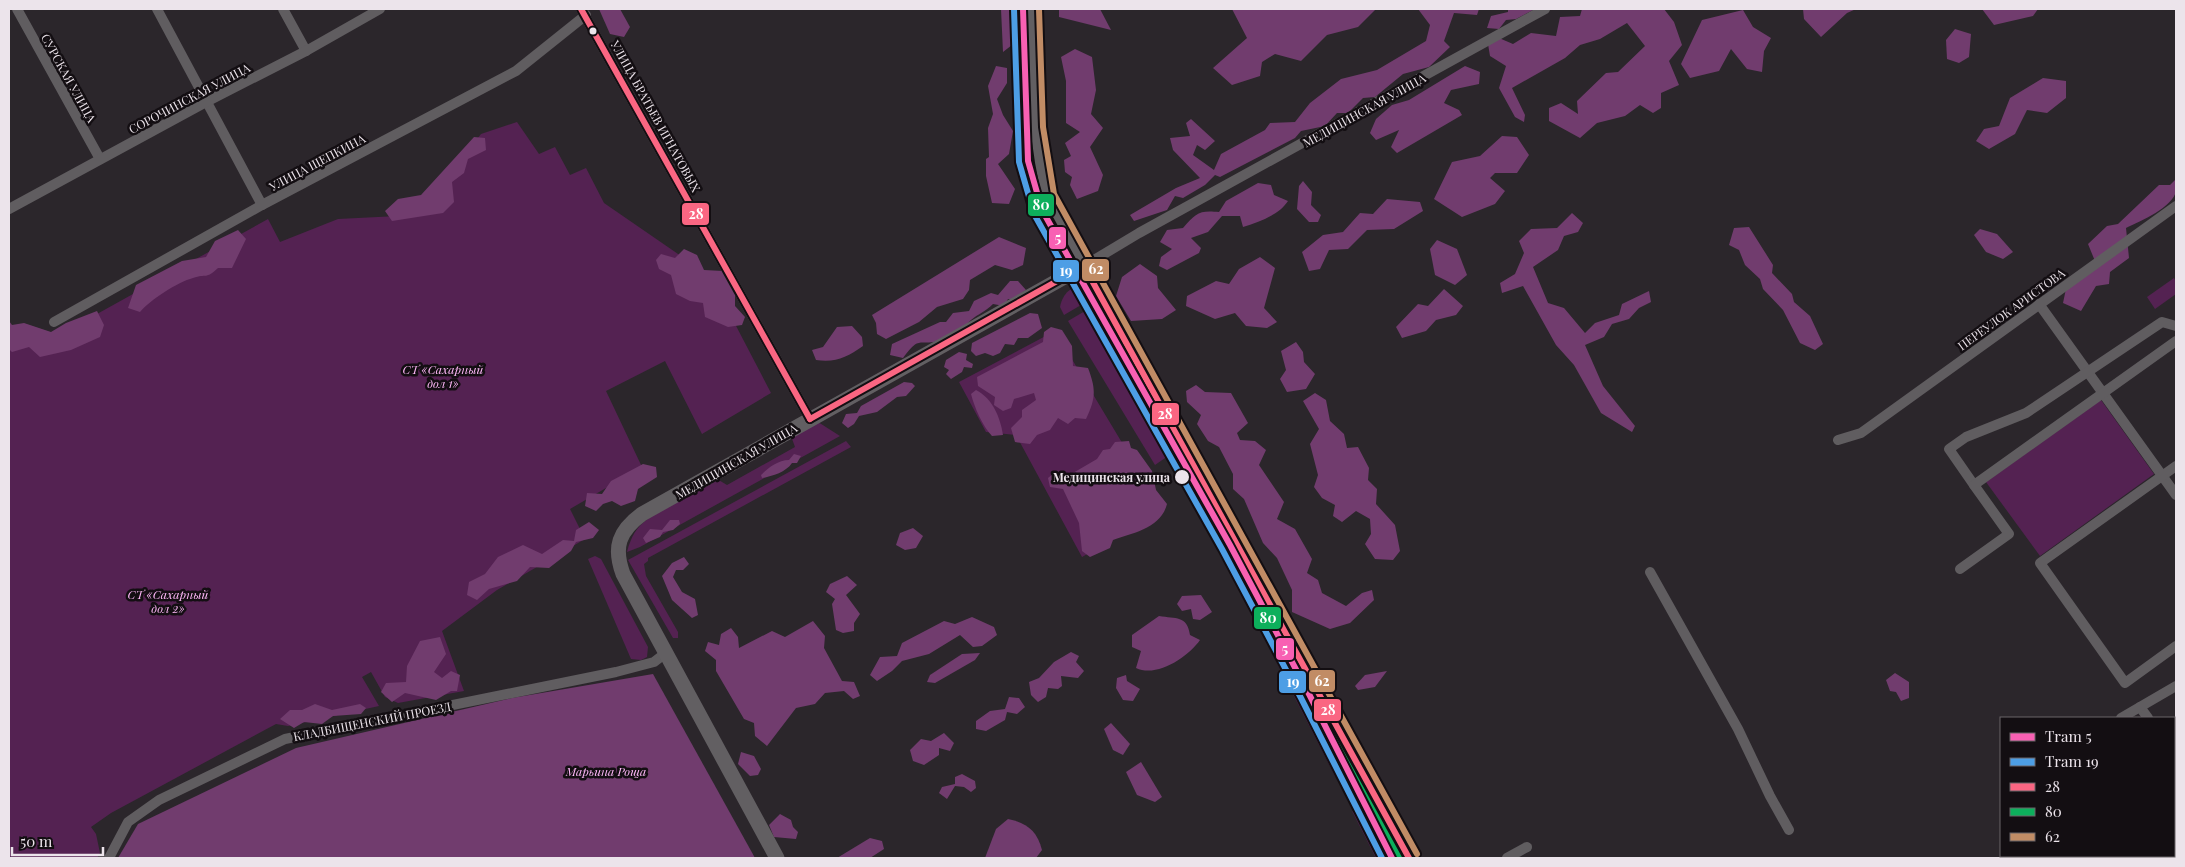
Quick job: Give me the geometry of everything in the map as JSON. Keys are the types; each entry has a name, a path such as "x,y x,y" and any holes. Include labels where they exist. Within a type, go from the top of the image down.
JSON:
{"street":[{"name":"СУРСКАЯ УЛИЦА","path":"17,9 100,159"},
{"path":"156,9 262,205"},
{"path":"283,9 306,51"},
{"name":"СОРОЧИНСКАЯ УЛИЦА","path":"9,209 206,102 306,51 380,9"},
{"path":"1030,9 1034,126 1039,169 1046,197 1409,858"},
{"name":"МЕДИЦИНСКАЯ УЛИЦА","path":"667,652 623,574 618,555 618,544 625,530 642,514 1084,266 1147,228 1545,9"},
{"name":"УЛИЦА ЩЕПКИНА","path":"54,322 262,205 516,71 584,12"},
{"name":"УЛИЦА БРАТЬЕВ ИГНАТОВЫХ","path":"584,12 810,419"},
{"name":"ПЕРЕУЛОК АРИСТОВА","path":"1838,440 1861,433 2176,206"},
{"path":"2039,304 2176,496"},
{"path":"1960,569 2010,534 1949,450 1966,437 2026,413 2162,322 2176,326"},
{"path":"1974,485 2176,341"},
{"path":"2176,466 2040,564 2125,683 2176,646"},
{"path":"1650,572 1738,729 1770,796 1789,830"},
{"path":"667,652 777,858"},
{"name":"КЛАДБИЩЕНСКИЙ ПРОЕЗД","path":"109,858 128,822 159,800 285,739 616,672 654,662 667,652"},
{"path":"2123,717 2176,686"},
{"path":"2140,707 2147,717"},
{"path":"1507,858 1527,847"}],"green space":[{"path":"599,9 620,9 630,27 624,37 610,34"},
{"path":"1001,9 1010,9 1012,23 1012,45 1003,52"},
{"path":"1059,9 1100,9 1111,30 1059,17"},
{"path":"1232,9 1376,9 1358,27 1327,35 1301,61 1275,54 1262,62 1260,76 1232,85 1213,68 1247,38"},
{"path":"1418,9 1479,9 1477,15 1454,13 1444,41 1450,47 1429,67 1403,74 1375,97 1363,98 1348,113 1337,113 1325,126 1301,131 1295,138 1220,177 1215,175 1205,185 1183,198 1175,196 1167,210 1134,221 1130,215 1176,188 1200,178 1173,150 1170,138 1190,136 1186,123 1191,119 1215,141 1205,150 1197,145 1193,155 1214,170 1221,154 1265,130 1270,123 1295,122 1310,103 1341,79 1377,70 1426,41 1430,25"},
{"path":"1508,9 1535,9 1516,19 1506,20 1499,29 1487,28 1491,16 1508,12"},
{"path":"1582,9 1664,9 1674,22 1682,45 1669,61 1679,85 1661,93 1661,108 1653,113 1640,105 1625,116 1597,123 1580,138 1549,121 1549,108 1561,103 1578,114 1577,101 1606,73 1618,72 1645,46 1627,23 1600,39 1580,45 1565,58 1512,88 1525,115 1524,122 1515,117 1499,88 1506,66 1490,56 1488,44 1499,38 1513,44 1531,33 1556,36 1560,17 1580,16"},
{"path":"1803,9 1856,9 1847,13 1821,37 1804,19"},
{"path":"1982,9 2038,9 2033,16 1994,25"},
{"path":"1743,10 1753,27 1771,38 1764,51 1762,72 1747,69 1731,49 1719,71 1690,78 1681,64 1702,20"},
{"path":"1955,29 1971,34 1969,57 1959,63 1947,59 1946,40"},
{"path":"1075,49 1092,57 1096,90 1091,114 1103,128 1090,147 1103,175 1098,191 1077,199 1070,185 1072,177 1065,172 1064,160 1071,156 1065,143 1080,132 1066,123 1066,81 1061,57"},
{"path":"996,66 1007,68 1007,83 997,99 1003,115 1013,131 1009,154 998,164 1015,189 1009,204 992,203 986,176 986,159 989,157 988,128 993,114 988,86"},
{"path":"1465,66 1480,72 1479,84 1451,90 1444,103 1459,110 1462,115 1397,153 1391,147 1399,130 1376,140 1370,133 1376,119 1392,105 1409,100"},
{"path":"2043,78 2066,81 2066,98 2047,113 2027,110 2015,134 1989,149 1976,141 1984,129 1999,126 2010,98"},
{"path":"517,122 539,154 555,147 570,175 586,168 604,203 710,276 771,393 702,434 665,361 606,391 642,467 570,509 585,539 497,590 442,631 464,691 398,703 385,697 371,672 362,677 379,706 288,726 276,724 111,813 91,827 96,834 100,853 97,858 9,858 9,328 52,339 268,219 280,242 338,219 418,215 481,134"},
{"path":"1502,136 1517,137 1529,155 1517,173 1495,173 1490,178 1505,191 1495,204 1462,217 1434,199 1452,162 1480,156"},
{"path":"474,137 485,138 486,150 468,159 464,173 452,182 454,202 443,213 392,221 385,211 398,199 421,195"},
{"path":"2176,179 2176,191 2169,203 2156,213 2126,228 2129,258 2110,272 2109,284 2096,286 2081,311 2063,303 2067,284 2097,266 2088,244 2107,226 2118,224 2159,185 2170,185"},
{"path":"1303,181 1312,192 1311,205 1321,215 1318,222 1309,222 1297,209 1299,186"},
{"path":"1258,183 1271,185 1274,195 1288,201 1274,214 1243,227 1240,216 1222,216 1208,232 1191,238 1201,248 1199,253 1167,270 1159,266 1161,257 1172,249 1160,242 1167,230 1183,228 1191,219 1202,212 1219,212 1226,201"},
{"path":"1387,199 1420,202 1423,211 1394,229 1367,230 1348,249 1329,250 1320,269 1309,271 1302,252 1323,235 1343,232 1360,213 1373,214"},
{"path":"1572,213 1583,223 1578,232 1564,236 1558,250 1533,267 1548,303 1564,308 1585,333 1595,323 1619,315 1622,304 1649,291 1651,302 1639,308 1629,319 1612,324 1604,337 1585,345 1603,386 1635,426 1632,432 1601,413 1574,365 1556,345 1523,286 1502,293 1500,283 1515,274 1524,253 1519,241 1531,229 1557,228"},
{"path":"1749,227 1773,265 1772,273 1792,294 1794,302 1810,316 1823,344 1815,350 1800,343 1783,310 1763,289 1760,279 1745,265 1739,250 1729,245 1734,228"},
{"path":"1980,229 1997,234 2013,252 2003,259 1986,252 1974,235"},
{"path":"238,230 246,239 232,268 218,268 208,275 180,283 157,297 140,312 128,308 136,285 182,261 206,257 215,241"},
{"path":"999,237 1026,248 1023,265 1012,270 995,265 970,280 969,290 963,299 937,307 919,322 886,339 877,334 876,323 872,315"},
{"path":"1437,240 1457,249 1467,275 1455,285 1435,275 1430,249"},
{"path":"684,249 697,255 704,270 723,271 735,291 735,306 745,317 742,325 728,327 705,317 703,303 690,301 676,294 671,275 659,269 656,260 661,254 675,258"},
{"path":"1260,257 1275,268 1264,308 1277,322 1267,328 1246,326 1235,313 1215,319 1186,306 1187,296 1216,281 1229,284 1239,269"},
{"path":"1140,264 1157,276 1158,288 1176,310 1162,319 1131,321 1116,296 1122,277"},
{"path":"2174,278 2176,294 2155,309 2147,297"},
{"path":"1010,281 1018,281 1026,290 1013,299 1008,299 1004,306 993,304 948,337 939,341 916,344 903,358 890,355 892,344 940,322 946,322 953,313 969,311 974,301 991,293 998,295"},
{"path":"1084,283 1093,298 1064,315 1060,307 1065,294"},
{"path":"1444,289 1463,306 1456,315 1436,320 1426,331 1402,338 1396,327 1418,304 1428,306"},
{"path":"1097,304 1178,449 1155,465 1068,321"},
{"path":"97,311 104,325 100,337 71,350 40,357 29,347 12,352 9,349 9,321 12,325 24,323 51,332 66,323"},
{"path":"1030,313 1038,314 1042,328 1028,338 1018,338 1014,345 1005,344 1000,353 993,356 985,353 976,356 971,351 972,343"},
{"path":"852,326 862,337 863,346 835,360 816,360 812,350 823,347 837,327"},
{"path":"1051,327 1062,330 1072,346 1073,366 1088,368 1094,388 1092,405 1086,419 1075,418 1068,424 1058,418 1050,430 1037,435 1030,444 1015,442 1011,428 1022,417 1022,410 1036,400 1034,393 1014,399 1011,408 1003,411 994,405 995,397 978,386 977,377 1043,342 1044,332"},
{"path":"1055,331 1163,511 1082,557 1016,435 986,432 959,382"},
{"path":"1296,342 1303,352 1304,362 1315,374 1306,389 1287,392 1280,379 1286,370 1281,351"},
{"path":"959,352 967,354 966,360 973,364 972,368 964,367 962,372 951,379 946,374 949,370 944,367 946,360"},
{"path":"904,382 912,383 915,386 906,396 897,397 877,412 859,416 854,424 848,428 842,423 846,414 857,413 861,406"},
{"path":"1196,385 1205,392 1231,393 1248,423 1237,433 1240,440 1255,441 1266,450 1259,465 1284,502 1277,519 1295,529 1312,559 1307,573 1318,580 1322,593 1346,606 1362,593 1372,590 1374,600 1350,623 1330,629 1292,612 1292,590 1277,558 1263,543 1244,499 1233,489 1233,474 1219,447 1208,441 1197,424 1201,415 1187,402 1186,391"},
{"path":"976,390 987,398 995,409 1003,435 992,436 982,422 971,394"},
{"path":"1315,393 1326,400 1330,421 1344,434 1347,448 1358,447 1369,468 1368,480 1377,489 1376,504 1395,525 1400,551 1393,560 1375,559 1365,544 1371,534 1370,519 1356,511 1342,522 1333,516 1335,505 1322,498 1314,487 1318,475 1310,444 1319,429 1303,401"},
{"path":"2101,400 2154,474 2040,556 1986,482"},
{"path":"818,422 840,436 640,547 627,552 635,533 649,518 717,479 727,485 795,447 791,436"},
{"path":"846,441 851,447 648,558 648,561 644,564 646,576 678,632 678,638 673,638 628,560"},
{"path":"1129,441 1131,448 1137,450 1152,471 1156,490 1167,504 1164,512 1153,524 1113,540 1110,548 1090,557 1082,551 1079,523 1063,489 1050,487 1048,478 1053,474 1071,483 1073,473 1097,459 1103,450 1110,449 1115,442"},
{"path":"1180,452 1223,530 1212,538 1170,460"},
{"path":"794,454 801,456 797,463 792,463 779,473 762,478 761,475 770,467 781,461 789,460"},
{"path":"643,464 656,467 657,477 638,489 635,501 621,506 612,501 603,504 596,511 585,506 587,493 602,494 611,481"},
{"path":"670,520 679,520 680,524 673,530 663,532 660,537 646,543 643,538 650,529 662,530"},
{"path":"589,522 599,530 593,538 576,542 571,551 549,568 530,567 517,581 489,589 477,600 467,595 469,582 485,574 498,557 523,545 542,554 563,540 574,541 576,530"},
{"path":"913,528 923,536 916,548 905,550 896,545 900,533"},
{"path":"1226,535 1360,787 1355,791 1335,776 1215,542"},
{"path":"595,556 601,559 648,647 647,657 641,660 631,659 588,559"},
{"path":"684,557 689,564 683,570 676,570 673,577 682,592 695,599 698,615 692,618 672,600 662,576 672,563"},
{"path":"847,576 857,585 846,595 860,614 854,623 854,631 843,633 836,630 832,604 835,599 826,592 830,584"},
{"path":"1201,595 1212,612 1200,620 1193,619 1191,609 1182,611 1177,604 1182,596"},
{"path":"1159,616 1180,619 1186,624 1190,635 1200,640 1180,659 1162,668 1144,670 1136,668 1141,651 1132,647 1132,635"},
{"path":"972,617 994,627 997,635 982,646 973,647 960,635 929,654 902,661 892,671 877,681 870,675 880,657 897,656 902,643 944,621 955,624"},
{"path":"813,621 825,636 824,648 842,681 854,682 860,696 853,699 844,691 825,693 815,704 796,708 767,746 755,736 754,723 744,719 716,671 716,660 705,651 708,642 719,645 721,634 731,628 738,637 739,648 772,631 785,637"},
{"path":"440,637 446,654 434,672 442,678 451,671 460,675 457,691 451,691 436,700 405,693 392,702 381,692 386,683 406,682 407,666 420,641"},
{"path":"1071,652 1079,656 1076,662 1084,671 1078,678 1061,676 1062,686 1058,689 1048,688 1046,697 1038,702 1031,695 1029,682 1039,678 1054,662"},
{"path":"980,653 975,660 935,683 927,682 930,675 962,654"},
{"path":"1387,671 1375,687 1358,690 1355,686 1365,675"},
{"path":"1895,673 1909,682 1909,698 1901,701 1896,692 1890,691 1886,680"},
{"name":"Марьина Роща","path":"653,674 755,858 118,858 138,824 296,748 512,698"},
{"path":"1126,675 1127,681 1140,689 1133,701 1123,700 1116,688 1117,678"},
{"path":"1009,697 1019,698 1025,707 1017,714 1007,712 1005,720 986,731 976,729 976,721 990,711 1005,709"},
{"path":"315,704 332,710 360,704 366,708 361,714 333,716 322,724 304,722 294,728 280,719 290,710 302,710"},
{"path":"1111,723 1130,744 1123,755 1113,750 1104,729"},
{"path":"944,733 954,743 950,751 939,748 939,755 924,765 913,761 910,750 921,739 931,741"},
{"path":"741,752 754,756 761,769 758,775 750,776 738,764"},
{"path":"1141,762 1162,797 1155,802 1137,795 1126,772"},
{"path":"962,774 975,781 976,788 971,792 964,787 955,786 947,799 939,793 942,787 955,784 955,777"},
{"path":"1352,811 1387,837 1398,858 1376,858"},
{"path":"780,814 791,820 793,827 798,832 796,839 774,837 769,825"},
{"path":"1008,819 1021,823 1034,833 1042,850 1036,858 985,858 996,829"},
{"path":"870,838 882,841 884,849 870,858 837,858"}],"tram line":[{"name":"19","path":"1014,9 1019,162 1034,214 1222,549 1301,698 1382,858"},
{"name":"5","path":"1023,9 1028,161 1042,210 1230,545 1309,694 1392,858"}],"transit line":[{"name":"28","path":"581,9 810,419"},
{"name":"80","path":"1021,9 1028,153 1038,200 1399,858"},
{"name":"62","path":"1039,9 1043,127 1054,194 1417,854"},
{"name":"28","path":"1084,266 1409,858"},
{"name":"28","path":"810,419 1084,266"}],"place":[{"name":"Медицинская улица","path":"1182,477"}],"park label":[{"name":"СТ «Сахарный дол 1»","path":"443,376"},
{"name":"СТ «Сахарный дол 2»","path":"168,601"}]}
